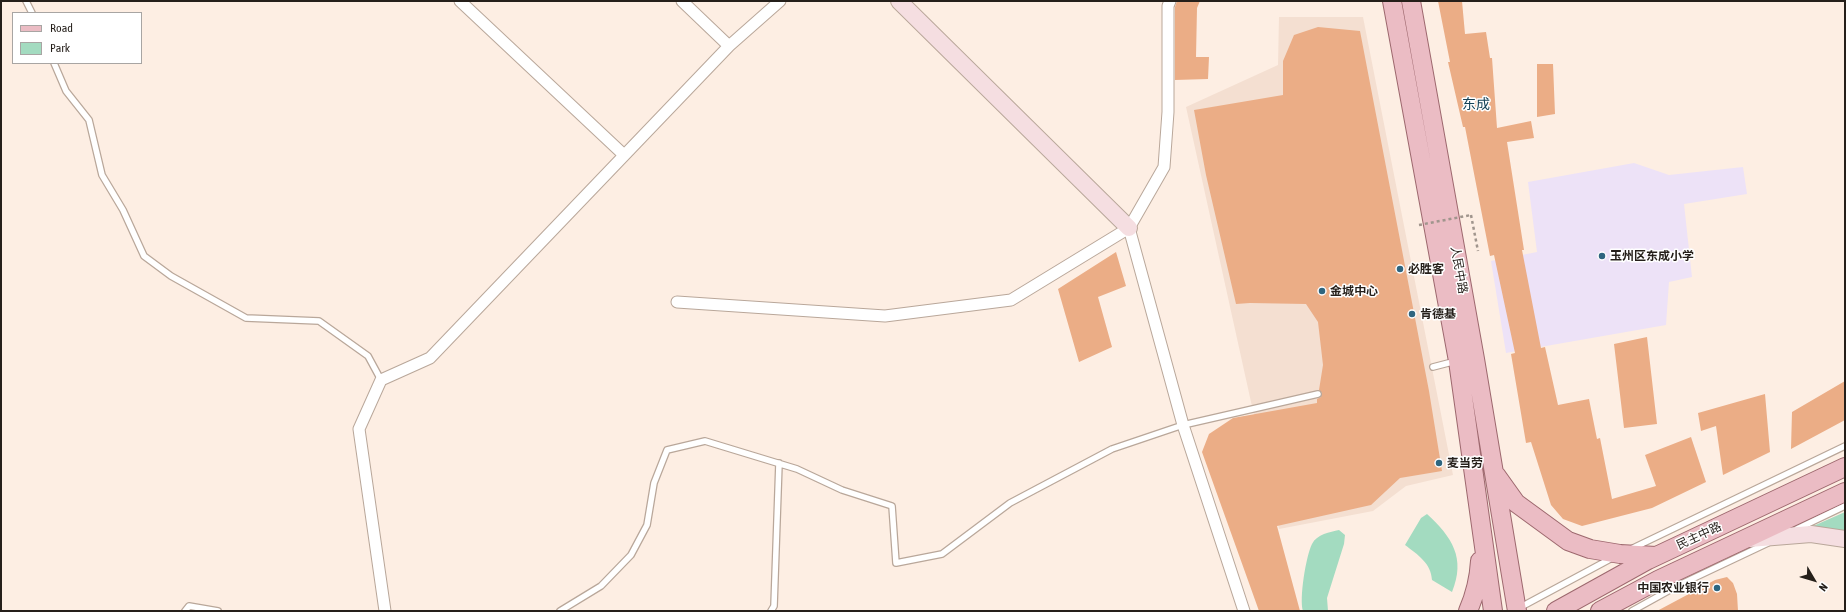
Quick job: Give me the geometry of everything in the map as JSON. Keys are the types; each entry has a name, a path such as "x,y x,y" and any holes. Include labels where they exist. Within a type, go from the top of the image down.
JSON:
{"main road":[{"name":"人民中路","path":"1392,1 1458,361 1493,611"},
{"name":"人民中路","path":"1411,1 1494,473 1516,610"},
{"name":"民主中路","path":"1556,611 1657,556 1845,467"},
{"path":"1494,473 1516,503 1568,541 1590,548 1620,554 1657,556"},
{"name":"民主中路","path":"1605,609 1658,580 1845,492"},
{"path":"1468,611 1480,575 1482,526"}],"street":[{"path":"460,1 624,155"},
{"path":"682,1 729,46"},
{"path":"385,611 359,429 381,380 430,358 729,46 780,1"},
{"path":"899,1 1129,228 1183,425 1244,611"},
{"path":"677,302 885,316 1010,300 1129,228 1164,167 1168,112 1168,6 1170,1"},
{"path":"1743,540 1811,534 1845,539"}],"lane":[{"path":"26,1 32,12"},
{"path":"54,64 66,91 90,120 102,175 123,210 144,256 171,276 246,318 319,321 368,356 381,380"},
{"path":"1433,367 1458,361"},
{"path":"560,611 601,586 631,555 647,525 654,483 667,450 705,441 797,469 842,490 892,506 896,562 942,554 1010,503 1112,449 1183,425 1318,394"},
{"path":"1516,610 1620,554 1845,446"},
{"path":"771,611 774,606 779,463"},
{"path":"1632,611 1677,586 1845,506"},
{"path":"185,611 189,606 218,611"}],"path":[{"path":"1419,225 1471,215 1478,251"}],"shaded area":[{"name":"金城中心","path":"1279,17 1363,17 1453,475 1406,486 1373,511 1279,529 1186,107 1278,65"},
{"name":"玉州区东成小学","path":"1634,163 1669,175 1743,167 1747,194 1684,204 1692,277 1669,282 1666,325 1506,353 1491,261 1537,252 1528,182"}],"green space":[{"path":"1845,512 1845,534 1811,527"},
{"path":"1427,514 1450,540 1457,558 1458,569 1452,592 1432,580 1429,569 1423,560 1405,545 1421,518"},
{"path":"1339,530 1345,535 1344,544 1327,598 1328,611 1303,611 1302,597 1304,578 1312,544 1320,536"}],"building":[{"path":"1177,1 1200,1 1197,8 1196,57 1209,57 1208,79 1175,80 1175,7"},
{"path":"1438,1 1462,1 1465,34 1486,32 1490,58 1492,58 1497,128 1531,121 1534,138 1507,142 1524,250 1522,250 1541,348 1545,347 1558,405 1589,399 1597,439 1600,438 1612,499 1656,486 1645,455 1691,437 1706,482 1652,508 1582,526 1563,519 1551,505 1531,442 1526,443 1511,354 1515,353 1494,255 1490,256 1465,127 1463,127 1448,62 1450,62"},
{"name":"金城中心","path":"1318,27 1360,31 1429,391 1442,471 1400,478 1371,505 1277,526 1300,611 1259,611 1202,452 1209,434 1233,418 1317,403 1317,399 1321,397 1322,393 1319,390 1323,365 1318,322 1306,304 1236,304 1206,175 1194,110 1283,95 1283,61 1294,35"},
{"path":"1537,64 1553,64 1555,114 1537,117"},
{"path":"1116,252 1126,286 1098,297 1112,347 1079,362 1058,289"},
{"path":"1647,337 1657,424 1624,428 1614,344"},
{"path":"1845,381 1845,420 1791,449 1792,412"},
{"path":"1765,394 1770,452 1723,475 1716,426 1701,431 1698,413"},
{"name":"中国农业银行","path":"1727,577 1733,583 1737,594 1738,611 1657,611 1715,580"}],"place":[{"name":"玉州区东成小学","path":"1602,256"},
{"name":"必胜客","path":"1400,269"},
{"name":"金城中心","path":"1322,291"},
{"name":"肯德基","path":"1412,314"},
{"name":"麦当劳","path":"1439,463"},
{"name":"中国农业银行","path":"1717,588"}],"district":[{"name":"东成","path":"1476,105"}]}
